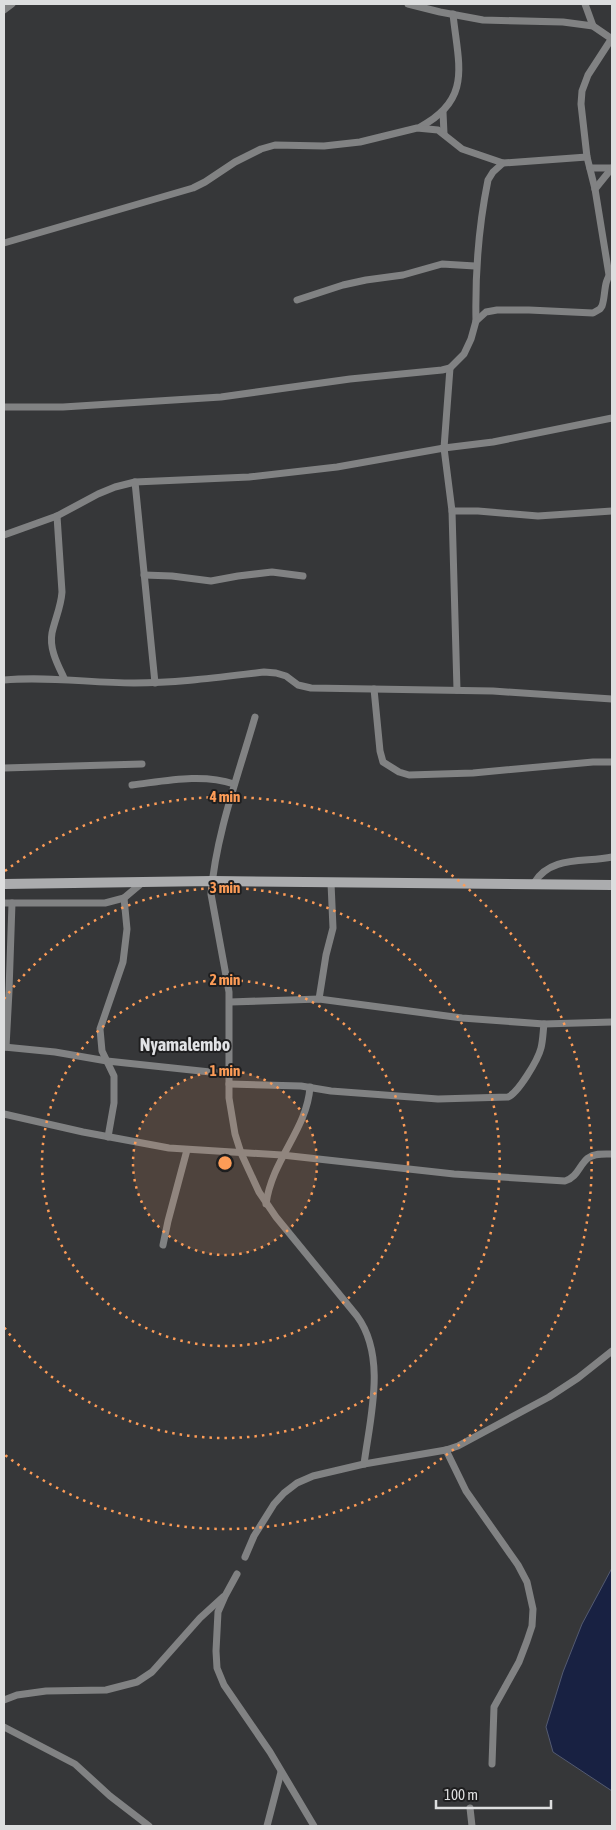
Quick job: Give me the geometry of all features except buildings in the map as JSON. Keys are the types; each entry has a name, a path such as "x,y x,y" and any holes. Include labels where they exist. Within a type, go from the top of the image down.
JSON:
{"street":[{"path":"4,10 12,4"},
{"path":"408,4 483,20 546,21 593,26 612,39 588,74 582,92 581,104 588,157 611,274 602,306 593,313 497,310 486,312 476,321"},
{"path":"585,4 593,26"},
{"path":"417,128 443,112 454,97 459,74 452,14"},
{"path":"443,112 444,134"},
{"path":"4,242 193,188 235,162 261,149 275,145 324,146 360,142 417,128 430,128 444,134 462,149 503,163 588,157"},
{"path":"4,407 62,407 214,398 333,381 450,368 464,354 476,321 476,266 480,216 488,180 492,172 503,163"},
{"path":"590,168 612,168"},
{"path":"595,189 612,168"},
{"path":"297,300 343,285 403,275 442,264 476,266"},
{"path":"450,368 444,448 452,511 457,690"},
{"path":"4,535 57,516 115,487 135,482 249,477 296,472 493,442 612,418"},
{"path":"135,482 155,683"},
{"path":"452,511 478,511 538,516 612,511"},
{"path":"57,516 62,592 52,633 52,643 53,651 64,678"},
{"path":"144,575 172,576 211,581 272,572 303,576"},
{"path":"4,680 64,678 112,683 155,683 270,672 286,676 298,686 311,688 457,690 578,695 612,699"},
{"path":"374,688 380,751 383,762 399,772 409,775 473,773 587,762 612,762"},
{"path":"255,717 234,784 212,882 212,903 230,1002 228,1074 231,1113 241,1153 266,1204 305,1254 358,1316 370,1338 374,1369 373,1393 364,1464"},
{"path":"4,768 142,764"},
{"path":"132,785 201,778 221,780 234,784"},
{"path":"534,884 539,876 555,865 568,861 612,857"},
{"path":"4,903 105,903 124,898 143,882"},
{"path":"4,884 212,882 612,885"},
{"path":"319,999 326,955 333,928 331,883"},
{"path":"108,1137 114,1102 114,1076 102,1051 100,1029 123,962 126,930 124,898"},
{"path":"12,903 10,991 5,1047 54,1052 107,1062 228,1074"},
{"path":"230,1002 319,999 376,1005 422,1014 462,1018 544,1024 612,1022"},
{"path":"229,1084 310,1087 331,1091 438,1099 508,1097 519,1087 539,1055 542,1047 544,1024"},
{"path":"266,1204 271,1180 306,1111 310,1087"},
{"path":"4,1114 108,1137 187,1150 282,1155 454,1174 559,1182 573,1178 591,1156 612,1154"},
{"path":"163,1245 187,1150"},
{"path":"244,1557 265,1516 284,1493 297,1483 312,1476 364,1464 446,1450 469,1441 549,1397 578,1378 612,1351"},
{"path":"446,1450 466,1490 518,1565 527,1582 532,1602 532,1626 527,1641 519,1662 494,1707 492,1764"},
{"path":"237,1574 218,1612 216,1626 217,1668 224,1685 314,1826"},
{"path":"4,1700 17,1695 46,1691 106,1690 137,1682 152,1672 200,1618 225,1596"},
{"path":"4,1727 75,1764 110,1796 149,1826"},
{"path":"267,1826 281,1772"},
{"path":"470,1808 472,1826"}],"water":[{"path":"612,1568 612,1791 553,1752 546,1727 563,1672 582,1624"}],"district":[{"name":"Nyamalembo","path":"185,1044"}]}
